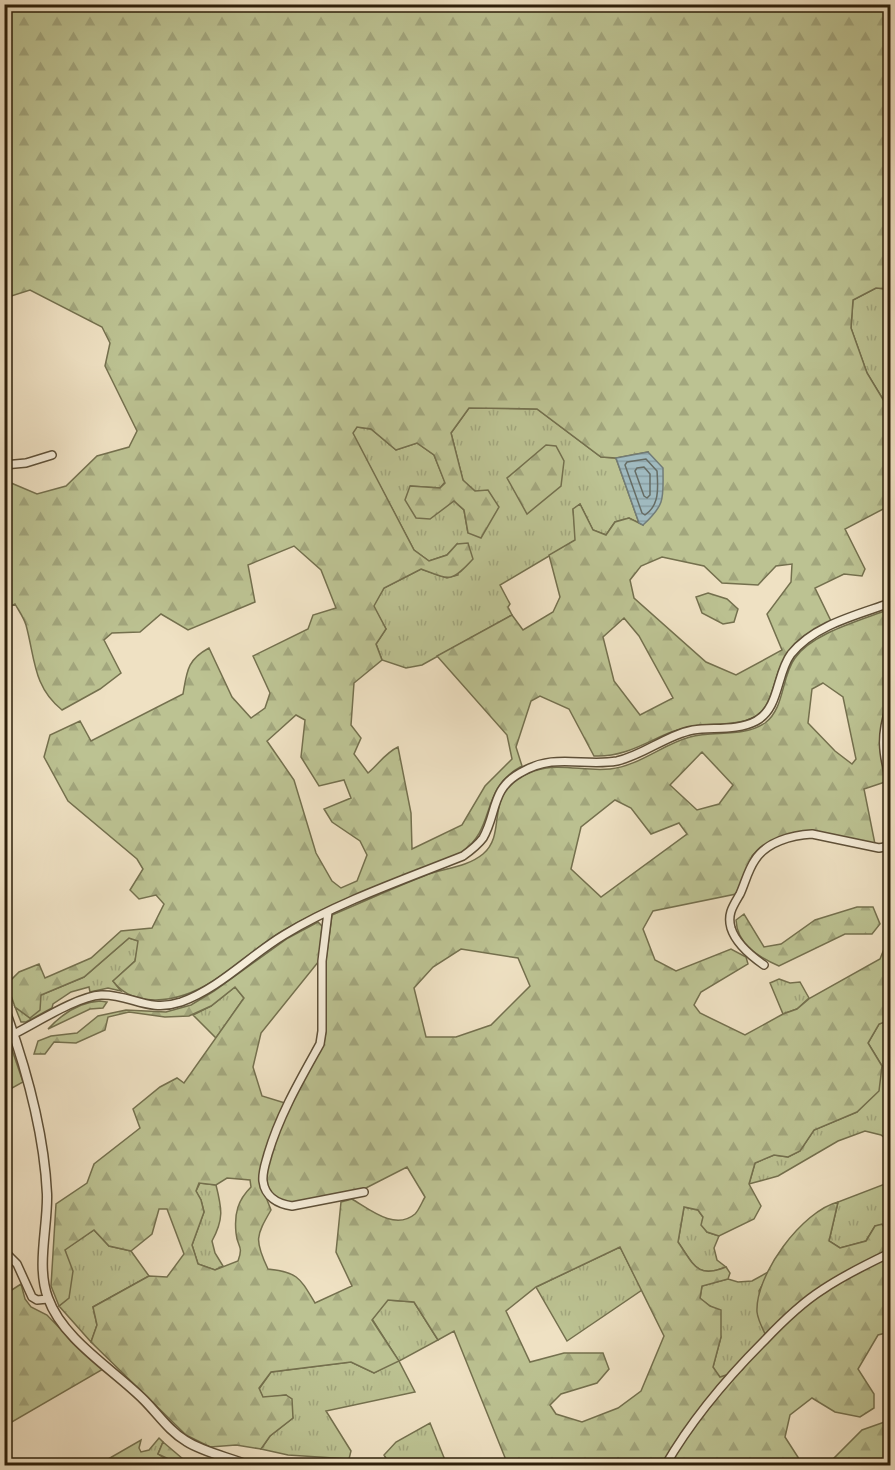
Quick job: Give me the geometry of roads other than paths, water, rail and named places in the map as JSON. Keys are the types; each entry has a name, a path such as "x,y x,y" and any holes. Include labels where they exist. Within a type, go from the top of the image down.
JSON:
{"street":[{"path":"4,465 26,463 52,455"},
{"path":"14,1034 81,1000 99,995 114,996 150,1006 179,1002 214,985 284,935 328,912 463,856 484,837 502,788 511,778 531,767 565,760 616,761 693,730 744,725 755,721 770,707 783,669 800,644 838,622 891,603"},
{"path":"891,706 883,740 884,756 891,780"},
{"path":"764,965 736,939 730,919 731,909 754,860 761,853 786,839 812,834 879,848 891,846"},
{"path":"328,912 322,961 320,1044 276,1128 264,1169 263,1181 269,1195 275,1201 292,1206 364,1192"},
{"path":"4,1007 27,1076 43,1160 47,1192 43,1270 48,1299 56,1314 71,1334 145,1400 175,1433 200,1449 250,1466"},
{"path":"4,1251 17,1264 32,1297 37,1300 48,1299"},
{"path":"665,1466 681,1439 719,1387 794,1311 852,1271 891,1253"}],"water":[{"path":"648,452 663,468 663,494 656,511 643,525 639,523 616,458"}]}
